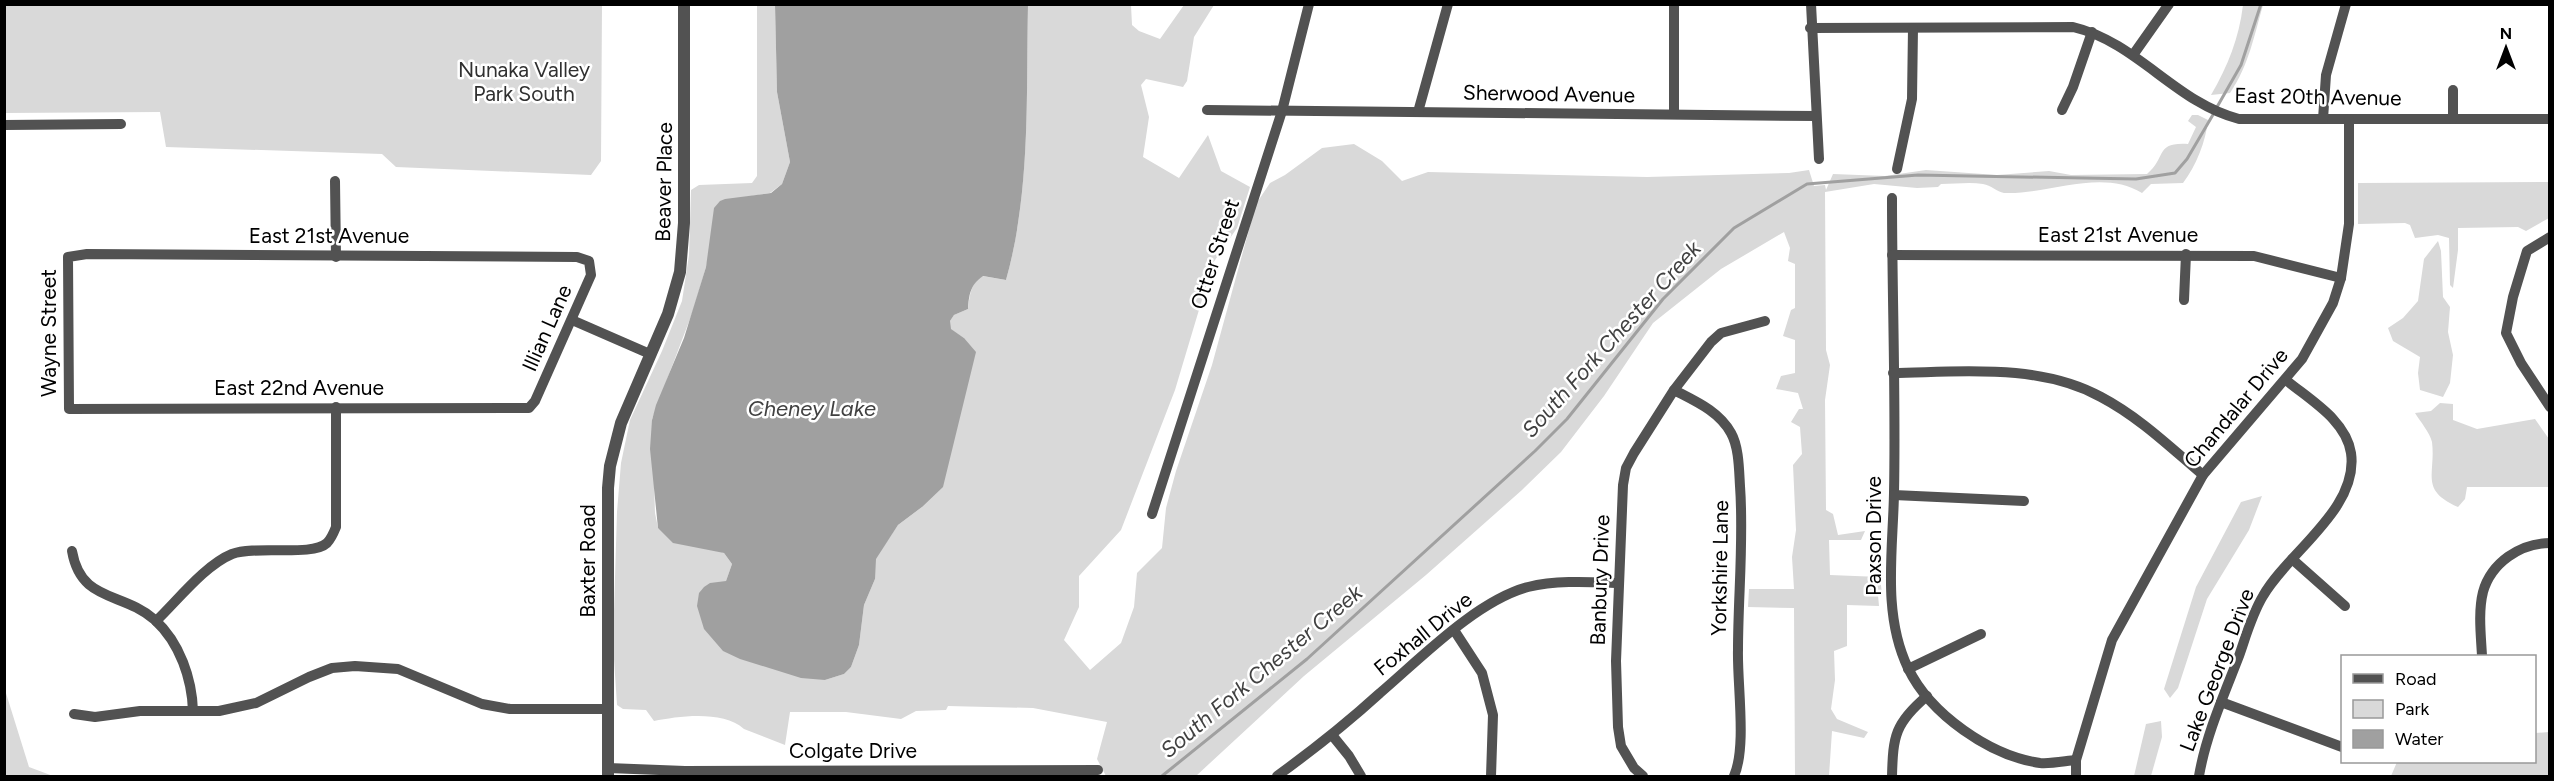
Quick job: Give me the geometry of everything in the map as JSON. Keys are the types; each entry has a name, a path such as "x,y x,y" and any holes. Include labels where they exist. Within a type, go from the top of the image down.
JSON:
{"street":[{"name":"Beaver Place","path":"650,354 674,297 683,248 684,4"},
{"name":"Otter Street","path":"1152,514 1282,111 1309,4"},
{"path":"1418,112 1448,4"},
{"path":"1674,4 1674,114"},
{"path":"1811,4 1810,28 1819,159"},
{"path":"2133,55 2169,4"},
{"path":"2323,119 2326,75 2346,4"},
{"name":"East 20th Avenue","path":"1810,28 2073,27 2092,32 2133,55 2205,107 2225,115 2254,120 2550,119"},
{"path":"1897,169 1912,99 1913,28"},
{"path":"2062,110 2073,87 2092,32"},
{"path":"2453,90 2453,119"},
{"name":"Sherwood Avenue","path":"1208,110 1816,116"},
{"name":"Chandalar Drive","path":"2076,777 2076,760 2112,640 2203,475 2286,380 2302,359 2324,322 2342,278 2349,224 2349,119"},
{"path":"4,125 121,124"},
{"path":"335,181 336,256"},
{"name":"Paxson Drive","path":"1892,198 1894,495 1890,554 1896,636 1908,669 1927,696 1962,730 2001,752 2041,763 2076,760"},
{"path":"2550,237 2527,251 2513,297 2506,333 2521,363 2550,407"},
{"name":"East 21st Avenue","path":"68,257 87,254 577,256 589,261"},
{"path":"2184,300 2186,254"},
{"name":"East 21st Avenue","path":"1892,255 2186,254 2254,256 2342,278"},
{"name":"Wayne Street","path":"68,257 69,409"},
{"name":"Illian Lane","path":"529,408 535,401 591,275 589,261"},
{"path":"572,320 650,354"},
{"name":"Banbury Drive","path":"1643,777 1634,768 1622,746 1618,727 1616,661 1623,485 1626,468 1674,390 1711,342 1721,333 1765,321"},
{"name":"Baxter Road","path":"608,772 610,466 625,410 650,354"},
{"path":"1893,373 2000,372 2067,384 2098,395 2128,413 2203,475"},
{"name":"Lake George Drive","path":"2199,777 2202,758 2221,702 2263,596 2346,492 2352,473 2351,453 2347,439 2339,425 2286,380"},
{"name":"Yorkshire Lane","path":"1674,390 1710,408 1732,433 1738,459 1741,489 1737,652 1739,741 1738,767 1734,777"},
{"path":"156,621 217,562 233,554 253,549 318,549 328,542 336,527 336,407"},
{"name":"East 22nd Avenue","path":"69,409 529,408"},
{"path":"1894,495 2024,501"},
{"path":"2482,655 2481,609 2483,592 2489,578 2510,555 2538,543 2550,543"},
{"path":"72,551 75,566 83,581 156,621 177,650 187,669 193,690 194,711"},
{"path":"2292,560 2345,606"},
{"name":"Foxhall Drive","path":"1277,777 1332,735 1454,630 1494,601 1528,587 1576,582 1619,583"},
{"path":"1454,630 1482,673 1492,715 1491,777"},
{"path":"1908,669 1981,634"},
{"path":"74,714 95,717 140,711 219,711 256,703 309,676 332,668 355,666 398,669 482,704 510,709 607,709"},
{"path":"1892,777 1893,741 1910,711 1927,696"},
{"path":"2221,702 2341,746"},
{"path":"1332,735 1349,756 1361,777"},
{"path":"1626,777 1634,768"},
{"name":"Colgate Drive","path":"608,772 971,773 1098,770"}],"green space":[{"name":"Nunaka Valley Park South","path":"4,5 602,5 601,161 591,175 396,167 382,154 166,147 160,112 5,113"},
{"path":"757,5 775,5 777,92 790,162 782,184 770,193 721,201 693,311 652,419 655,513 658,528 724,553 732,564 726,581 825,680 844,674 851,667 859,645 864,605 875,579 875,559 898,525 922,507 964,338 950,329 950,321 954,315 968,309 973,287 982,276 1006,280 1020,212 1026,143 1028,5 1131,5 1132,25 1139,31 1160,39 1184,5 1214,5 1194,37 1187,81 1183,87 1146,79 1141,85 1149,117 1143,157 1179,178 1208,135 1221,171 1250,187 1237,228 1213,263 1175,390 1121,530 1079,576 1079,607 1064,640 1090,670 1121,643 1134,607 1137,573 1162,548 1166,508 1176,471 1212,365 1256,204 1270,183 1322,148 1354,144 1382,161 1402,181 1428,172 1647,177 1789,173 1809,170 1814,186 1825,185 1826,190 1833,174 1885,176 1926,170 1997,175 2049,171 2071,175 2147,174 2165,148 2177,144 2188,144 2196,127 2188,121 2192,115 2208,120 2200,153 2183,183 2151,184 2142,193 2126,186 2109,183 2074,184 2021,193 2004,193 1978,183 1941,184 1938,187 1917,188 1874,184 1825,192 1826,350 1830,365 1825,400 1826,510 1833,514 1838,535 1865,531 1861,540 1829,540 1830,575 1880,577 1882,594 1878,595 1879,606 1847,605 1847,646 1834,651 1835,680 1831,709 1837,719 1868,732 1864,738 1832,731 1829,776 1795,776 1794,608 1748,607 1749,589 1794,589 1792,557 1796,530 1793,465 1802,454 1800,427 1791,422 1799,409 1803,409 1798,393 1776,389 1781,376 1795,373 1795,340 1783,336 1791,310 1795,308 1795,264 1788,261 1790,248 1784,232 1721,269 1653,323 1604,396 1561,452 1522,490 1426,575 1304,676 1196,776 1106,776 1097,759 1107,722 1033,708 948,706 946,710 916,711 901,719 846,712 790,712 785,745 725,719 688,716 654,721 646,710 623,709 617,705 613,644 617,512 621,463 630,420 682,301 689,255 691,190 699,185 752,183 757,176"},
{"path":"2243,5 2263,5 2254,39 2237,82 2230,93 2211,95 2232,52"},
{"path":"2549,182 2549,218 2526,231 2518,227 2458,228 2458,250 2453,288 2450,285 2449,238 2438,235 2415,238 2410,225 2405,223 2358,224 2358,183"},
{"path":"2438,241 2441,251 2443,297 2450,307 2448,332 2453,355 2450,383 2443,397 2420,390 2418,373 2420,357 2393,341 2388,328 2403,318 2418,301 2424,259"},
{"path":"2440,403 2453,404 2453,420 2477,429 2535,419 2549,439 2549,487 2467,487 2465,499 2458,507 2446,501 2434,487 2432,442 2415,413 2431,411"},
{"path":"2262,496 2249,530 2207,599 2178,688 2170,698 2164,689 2196,587 2241,502"},
{"path":"5,690 29,767 53,776 5,776"},
{"path":"2161,721 2162,737 2151,776 2134,776 2146,724"},
{"path":"2549,732 2549,776 2391,776 2397,763 2536,763 2536,733"}],"water":[{"name":"Cheney Lake","path":"775,5 1028,5 1026,144 1020,212 1006,280 983,276 975,283 971,291 968,309 954,315 950,321 951,329 964,338 976,352 943,487 898,525 876,559 875,579 864,605 859,645 851,667 844,674 825,680 801,678 740,659 723,651 704,629 697,606 699,593 710,583 726,581 732,564 724,553 673,543 658,528 650,449 652,420 656,405 684,338 706,267 714,208 725,199 771,193 782,184 790,162 777,92"}],"waterway":[{"name":"South Fork Chester Creek","path":"2217,107 2241,65 2261,4"},
{"name":"South Fork Chester Creek","path":"1162,776 1307,659 1535,451 1567,419 1663,299 1734,228 1807,184 1918,175 2136,179 2175,173 2187,159 2214,113"}]}
